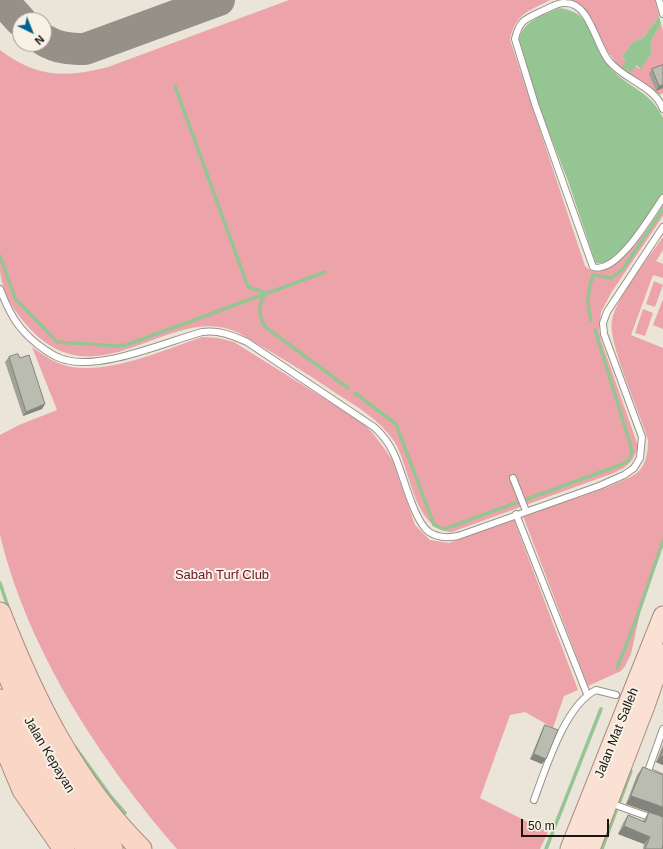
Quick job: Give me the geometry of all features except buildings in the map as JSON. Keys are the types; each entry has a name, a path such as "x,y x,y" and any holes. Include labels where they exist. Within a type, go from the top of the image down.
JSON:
{"highway":[{"path":"0,613 24,673 48,721 99,802 141,849"},
{"name":"Jalan Kepayan","path":"0,653 24,714 29,740 56,803 89,849"},
{"name":"Jalan Kepayan","path":"0,700 29,740 52,765 112,849"},
{"path":"0,735 23,790 64,849"}],"main road":[{"name":"Jalan Mat Salleh","path":"570,849 620,711 663,616"},
{"name":"Jalan Mat Salleh","path":"590,849 646,703 663,654"}],"lane":[{"path":"659,0 662,11"},
{"path":"663,109 655,97 608,61 583,11 568,2 558,4 523,20 517,30 515,39 533,98 593,267 597,268 610,264 622,255 663,198"},
{"path":"0,289 9,313 20,328 44,350 65,360 77,362 111,359 209,331 225,332 247,342 374,427 385,437 394,455 417,516 429,532 446,539 599,486 624,475 634,468 640,458 642,437 604,334 603,323 607,312 663,227"},
{"path":"513,478 526,511"},
{"path":"516,514 587,694"},
{"path":"534,800 559,733 587,694 596,690 616,696"},
{"path":"616,696 622,691"},
{"path":"616,696 620,711"},
{"path":"663,729 648,771 663,778"},
{"path":"608,802 663,822"}],"green space":[{"path":"289,0 550,0 524,14 519,19 512,31 510,40 585,266 595,272 605,270 617,263 640,239 663,206 663,216 611,293 601,312 599,329 601,340 638,446 632,459 623,468 611,474 452,532 439,529 429,521 421,509 400,453 394,441 381,426 351,402 244,336 216,327 189,329 160,337 132,348 103,355 75,355 46,343 14,309 8,299 0,271 0,50 26,66 39,71 65,74 93,71 108,67"},
{"path":"571,0 655,0 659,16 644,37 633,42 622,57 640,69 651,54 651,41 661,24 663,31 663,93 659,95 620,68 603,45 593,20 584,8"},
{"path":"663,237 663,250 656,261 663,264 663,278 653,275 631,335 663,348 663,544 642,603 631,654 625,666 621,671 588,686 523,516 604,489 620,482 640,470 644,463 646,459 648,440 619,361 612,330 612,320 626,289"},
{"path":"654,281 663,285 655,307 646,304"},
{"path":"663,299 663,329 653,325"},
{"path":"643,309 653,313 645,336 635,333"},
{"name":"Sabah Turf Club","path":"202,337 218,338 234,342 360,421 371,431 393,462 415,525 430,540 449,543 514,520 578,690 564,696 553,728 525,712 510,715 480,798 548,832 540,849 177,849 148,815 95,741 70,702 48,662 12,578 0,535 0,435 19,425 57,410 32,347 58,363 74,367 92,368 111,366 130,361"}],"shaded area":[{"path":"560,8 571,11 580,16 590,29 606,63 620,77 644,94 658,109 663,118 663,194 627,245 610,260 603,263 596,263 568,181 540,109 519,40 521,33 529,23"},
{"path":"659,16 661,24 651,41 651,54 641,69 636,65 631,73 622,67 626,60 622,57 633,42 644,37"}],"waterway":[{"path":"175,86 248,287 266,293 263,297 260,309 264,326 348,388"},
{"path":"591,320 588,308 588,298 593,275 611,278 623,269 663,209"},
{"path":"0,256 15,298 57,342 117,346 126,345 325,272"},
{"path":"527,499 623,464 630,457 632,450 595,330"},
{"path":"355,393 396,424 434,525 443,529 447,528 518,502"},
{"path":"617,668 636,620 663,541"},
{"path":"0,583 9,610"},
{"path":"546,849 601,709"},
{"path":"75,747 111,797 125,813"},
{"path":"620,801 631,771"},
{"path":"602,849 616,811"}],"taxiway":[{"path":"2,0 13,12"},
{"path":"52,44 64,48 85,49 219,0"}]}
